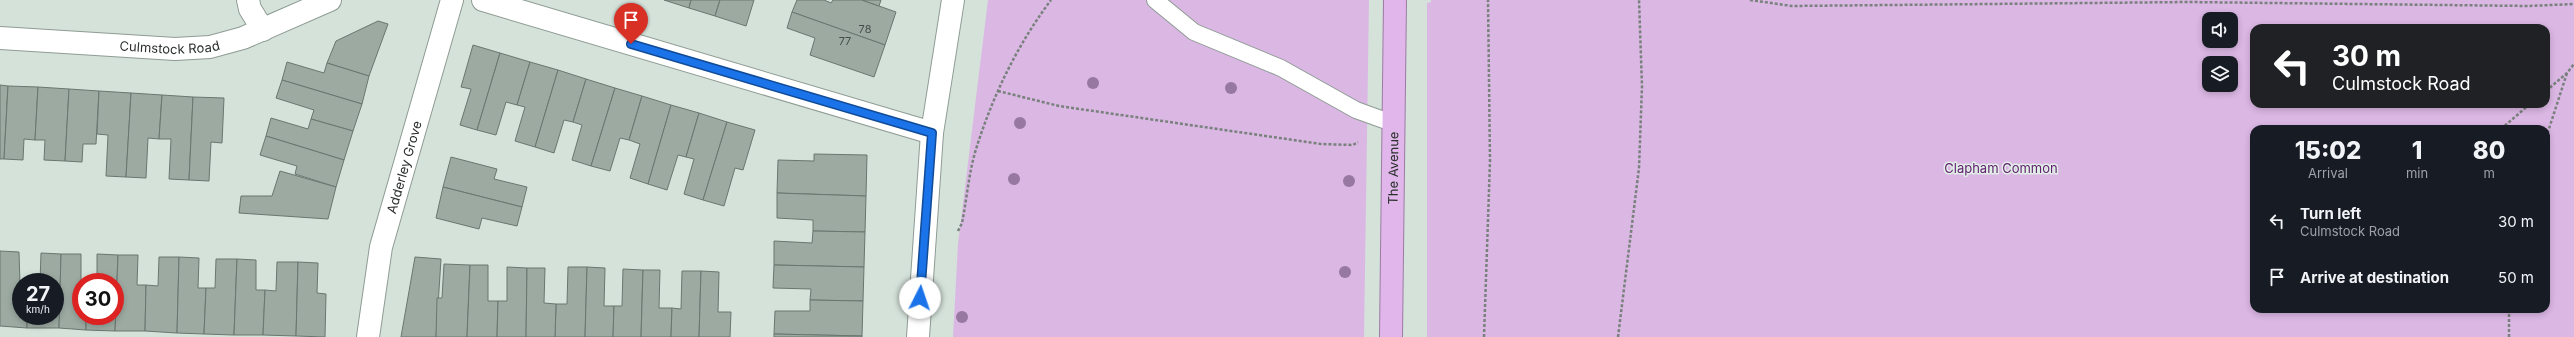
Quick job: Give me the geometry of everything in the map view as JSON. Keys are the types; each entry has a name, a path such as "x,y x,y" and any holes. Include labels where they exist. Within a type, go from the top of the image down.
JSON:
{"highway":[{"name":"The Avenue","path":"1391,337 1394,0"}],"street":[{"path":"248,0 250,9 263,30"},
{"name":"Culmstock Road","path":"0,38 175,49 226,44 263,30 330,0"},
{"name":"Adderley Grove","path":"368,337 381,247 452,0"},
{"path":"483,0 932,133"},
{"path":"918,337 932,133 953,0"}],"lane":[{"path":"1155,0 1194,32 1281,68 1356,110 1392,123"}],"path":[{"path":"956,235 962,223 977,147 998,91 1026,33 1051,0"},
{"path":"1484,337 1490,161 1488,0"},
{"path":"1618,337 1639,168 1642,86 1639,0"},
{"path":"1750,0 1792,6 2187,2 2529,6 2574,4"},
{"path":"2550,126 2568,73 2574,64"},
{"path":"2550,88 2568,73"},
{"path":"998,91 1059,106 1321,144 1353,145 1392,123"},
{"path":"2506,125 2525,108"},
{"path":"2509,313 2509,337"}],"green space":[{"path":"988,0 1369,0 1364,337 953,337 958,244"},
{"name":"Clapham Common","path":"1431,0 2574,0 2574,337 1427,337 1427,3 1431,2"}],"building":[{"path":"664,0 691,0 689,8"},
{"path":"691,0 720,0 715,16 689,8"},
{"path":"720,0 754,0 746,26 715,16"},
{"path":"797,0 824,0 831,3 833,0 862,0 896,12 885,45 792,12"},
{"path":"862,0 881,0 879,6"},
{"path":"792,12 885,45 874,77 810,55 815,38 787,28"},
{"path":"378,21 388,24 369,76 327,63 336,41"},
{"path":"473,45 500,53 477,130 460,125 471,89 461,87"},
{"path":"500,53 530,62 517,105 506,102 496,135 477,130"},
{"path":"287,62 324,73 327,63 369,76 362,104 282,80"},
{"path":"530,62 558,70 535,147 515,141 525,107 517,105"},
{"path":"558,70 586,79 573,122 564,120 554,153 535,147"},
{"path":"586,79 615,88 591,166 572,160 582,125 573,122"},
{"path":"282,80 362,104 353,131 311,119 314,110 276,98"},
{"path":"0,85 8,86 4,159 0,159"},
{"path":"8,86 38,87 35,140 24,139 23,160 4,159"},
{"path":"38,87 69,89 65,161 44,160 45,140 35,140"},
{"path":"615,88 642,96 629,140 620,138 610,171 591,166"},
{"path":"69,89 99,91 96,144 83,144 82,162 65,161"},
{"path":"99,91 131,93 126,177 106,176 108,135 97,134"},
{"path":"131,93 162,95 159,139 148,138 146,178 126,177"},
{"path":"162,95 193,97 189,180 169,179 171,139 159,139"},
{"path":"642,96 671,105 648,184 630,178 640,144 629,140"},
{"path":"193,97 224,98 222,143 211,142 209,181 189,180"},
{"path":"671,105 699,113 686,157 678,155 667,190 648,184"},
{"path":"699,113 727,122 703,200 684,194 694,159 686,157"},
{"path":"271,118 308,129 311,119 353,131 344,160 266,136"},
{"path":"727,122 755,130 743,170 735,168 724,206 703,200"},
{"path":"266,136 344,160 336,187 295,174 297,166 260,155"},
{"path":"814,154 867,155 866,196 777,193 778,160 814,161"},
{"path":"451,157 497,169 494,179 527,187 522,207 443,187"},
{"path":"280,171 336,187 328,219 239,213 241,196 272,196"},
{"path":"443,187 522,207 517,226 482,218 479,229 436,218"},
{"path":"777,193 866,196 865,232 813,231 813,220 777,218"},
{"path":"813,231 865,232 864,267 774,265 774,241 812,243"},
{"path":"0,251 19,252 20,273 12,273 12,325 27,325 27,328 0,326"},
{"path":"41,253 61,254 60,273 40,273"},
{"path":"61,254 81,254 81,273 72,273 72,325 86,325 86,330 59,328 59,325 64,325 64,273 60,273"},
{"path":"97,254 118,255 117,273 97,273"},
{"path":"118,255 138,255 137,285 146,285 145,331 115,331 115,325 124,325 124,273 117,273"},
{"path":"159,257 179,257 177,333 145,331 146,285 158,286"},
{"path":"179,257 199,258 198,288 206,288 204,334 177,333"},
{"path":"415,257 441,259 436,337 401,337"},
{"path":"216,259 237,259 234,335 204,334 206,288 215,288"},
{"path":"237,259 256,260 256,290 265,290 263,335 234,335"},
{"path":"277,262 298,262 296,336 263,335 265,290 276,291"},
{"path":"298,262 318,263 317,293 326,294 325,337 296,336"},
{"path":"444,264 470,265 467,337 436,337 437,298 442,298"},
{"path":"470,265 488,265 488,301 498,301 497,337 467,337"},
{"path":"774,265 864,267 863,301 810,300 811,289 773,288"},
{"path":"507,267 527,268 526,337 497,337 498,301 507,301"},
{"path":"568,267 587,267 585,337 555,337 556,304 567,304"},
{"path":"587,267 605,268 604,306 614,306 613,337 585,337"},
{"path":"527,268 545,268 544,303 556,304 555,337 526,337"},
{"path":"623,269 643,270 641,337 613,337 614,306 622,306"},
{"path":"643,270 660,270 659,308 672,308 671,337 641,337"},
{"path":"682,271 701,271 699,337 671,337 672,308 681,309"},
{"path":"701,271 719,272 718,312 731,312 730,337 699,337"},
{"path":"810,300 863,301 862,336 774,334 775,311 810,311"},
{"path":"27,325 59,325 59,328 27,328"},
{"path":"86,325 115,325 115,331 86,330"},
{"path":"774,334 862,336 862,337 774,337"}],"route":[{"path":"631,44 932,133 920,298"}]}
